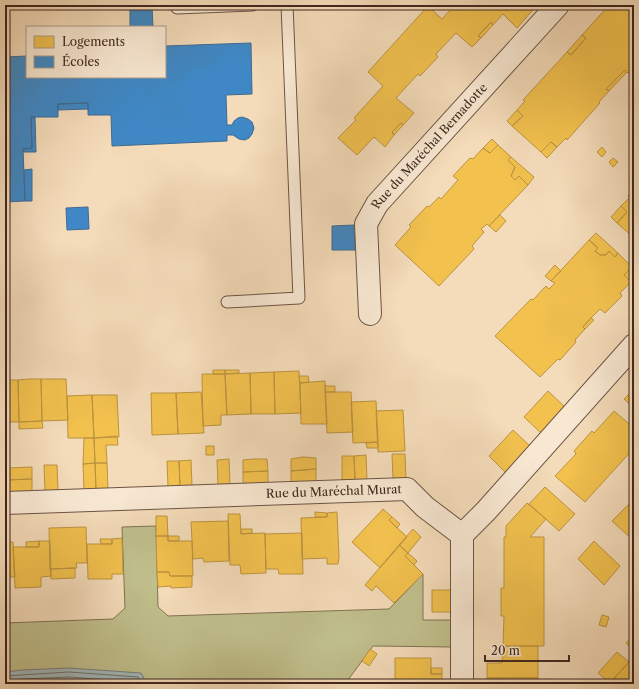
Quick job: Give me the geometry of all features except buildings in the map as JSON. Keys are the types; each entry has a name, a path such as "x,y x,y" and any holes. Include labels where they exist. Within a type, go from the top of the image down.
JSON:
{"street":[{"name":"Rue du Maréchal Bernadotte","path":"370,314 366,224 377,204 558,5"},
{"path":"462,684 462,535 486,511 634,345"},
{"name":"Rue du Maréchal Murat","path":"5,503 407,489 425,507 462,535"}],"lane":[{"path":"177,8 252,5"},
{"path":"227,302 299,298 287,5"}],"shaded area":[{"path":"156,526 158,607 168,616 389,609 423,574 423,620 452,620 452,647 373,646 345,684 5,684 5,623 113,619 125,608 122,527"}],"water":[{"path":"69,668 141,673 147,684 5,684 5,672"}]}
